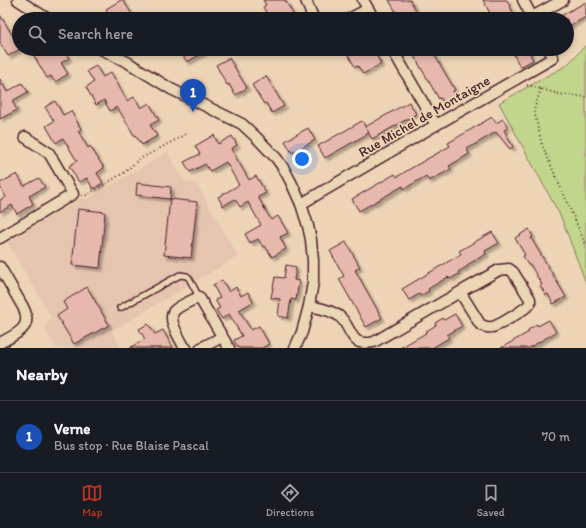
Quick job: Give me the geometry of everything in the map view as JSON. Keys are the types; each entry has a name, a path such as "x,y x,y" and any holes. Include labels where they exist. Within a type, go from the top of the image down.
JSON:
{"street":[{"path":"18,0 37,12"},
{"path":"306,0 311,12"},
{"path":"523,0 529,12"},
{"path":"542,12 563,0"},
{"path":"357,12 366,4"},
{"path":"115,56 171,89 236,121 247,128 277,159 291,182 301,204 308,226 312,250 313,272 310,306 302,332 295,348"},
{"path":"396,56 436,125"},
{"name":"Rue Michel de Montaigne","path":"301,204 553,58 552,56"},
{"path":"0,238 73,194 49,153 25,137"},
{"path":"0,267 26,312 26,324 22,330 0,343"},
{"path":"310,306 334,313 341,317 357,343 367,345 374,342 460,292 499,270 509,269 513,272 530,299 530,304 528,307 494,327 483,326 480,324 460,292"},
{"path":"186,348 184,347 172,323 171,317 177,308 200,297 229,348"},
{"path":"202,348 222,336"}],"lane":[{"path":"120,308 180,274 184,274 189,278 200,297"}],"path":[{"path":"512,81 559,94 586,97"},
{"path":"541,89 534,110 542,145 586,245"},
{"path":"73,194 85,196 125,172 138,160 188,133"}],"shaded area":[{"path":"167,152 185,182 196,183 238,256 112,331 121,348 56,348 44,327 48,325 46,321 52,318 7,242 84,197 86,200"}],"green space":[{"path":"586,45 586,283 561,217 499,103 567,65"}],"building":[{"path":"123,0 131,12 108,12 106,9"},
{"path":"263,0 285,0 292,12 266,12 263,7 266,5"},
{"path":"389,0 410,0 417,12 396,12"},
{"path":"483,0 507,0 513,12 489,12"},
{"path":"586,2 586,17 574,23 574,12 568,12"},
{"path":"0,15 12,35 12,54 8,56 0,43"},
{"path":"34,56 68,56 69,58 61,63 68,74 55,82 51,76 47,78"},
{"path":"183,56 198,56 187,62"},
{"path":"349,56 377,56 381,64 363,74 358,66 355,67"},
{"path":"414,56 435,56 455,90 453,91 456,96 444,103 441,98 439,99"},
{"path":"514,56 531,56 533,60 520,67"},
{"path":"229,58 247,88 235,95 229,84 227,85 216,65"},
{"path":"96,66 103,77 111,72 127,101 134,97 141,108 149,103 159,120 150,125 157,136 142,145 117,107 110,111 104,100 96,105 86,87 94,82 87,71"},
{"path":"266,76 284,106 272,113 266,103 264,104 252,85"},
{"path":"0,79 7,92 22,83 28,92 12,101 17,110 0,119"},
{"path":"55,101 63,115 71,111 81,129 78,131 88,148 90,146 104,168 97,173 103,183 93,189 87,178 79,182 69,166 77,161 63,138 56,143 46,126 54,121 45,107"},
{"path":"409,102 416,114 372,139 365,127"},
{"path":"492,117 496,123 503,119 508,128 504,130 513,147 510,149 496,132 467,149 469,154 449,166 451,169 429,181 426,176 404,189 403,186 359,211 352,199 395,174 397,177 450,146 448,143"},
{"path":"362,121 369,133 325,158 318,146"},
{"path":"308,128 315,140 292,153 285,141"},
{"path":"214,135 218,144 232,136 237,145 231,149 249,180 256,176 266,193 258,197 271,220 278,216 288,233 280,237 286,249 272,257 265,246 263,247 258,239 250,243 245,234 261,225 248,202 240,207 235,199 223,206 218,197 239,185 226,162 210,171 205,164 190,172 184,162 200,154 195,146"},
{"path":"17,174 24,186 39,178 45,187 29,196 33,204 17,214 12,205 0,212 0,200 6,197 0,187 0,183"},
{"path":"137,183 171,187 170,199 136,195"},
{"path":"170,199 197,202 191,258 164,255"},
{"path":"78,209 105,212 100,268 72,265"},
{"path":"529,229 533,237 531,238 566,297 553,304 548,294 545,295 540,286 542,285 530,264 528,265 523,256 525,255 515,238"},
{"path":"492,232 499,243 485,251 486,254 467,265 468,266 458,272 459,274 450,279 448,277 428,289 429,291 420,296 419,294 409,300 402,289 461,254 459,251"},
{"path":"346,242 360,267 355,270 382,318 366,327 339,279 344,276 330,251"},
{"path":"286,265 296,267 294,280 299,281 296,300 291,299 288,318 278,316 280,299 271,298 275,277 284,278"},
{"path":"222,280 229,292 236,287 241,296 248,292 253,302 239,310 251,330 259,326 269,344 262,348 238,348 234,340 242,336 229,314 222,319 216,310 220,308 215,300 220,298 213,285"},
{"path":"87,287 109,325 74,344 57,316 67,309 63,302"},
{"path":"455,314 462,326 447,335 449,338 432,348 400,348 426,333 425,332 436,325 435,323 443,318 444,320"},
{"path":"549,320 556,332 529,348 501,348 529,332 528,330 537,324 538,326"},
{"path":"148,324 155,334 163,330 173,348 130,348 145,339 139,329"}],"place":[{"name":"Verne","path":"193,112"}]}
